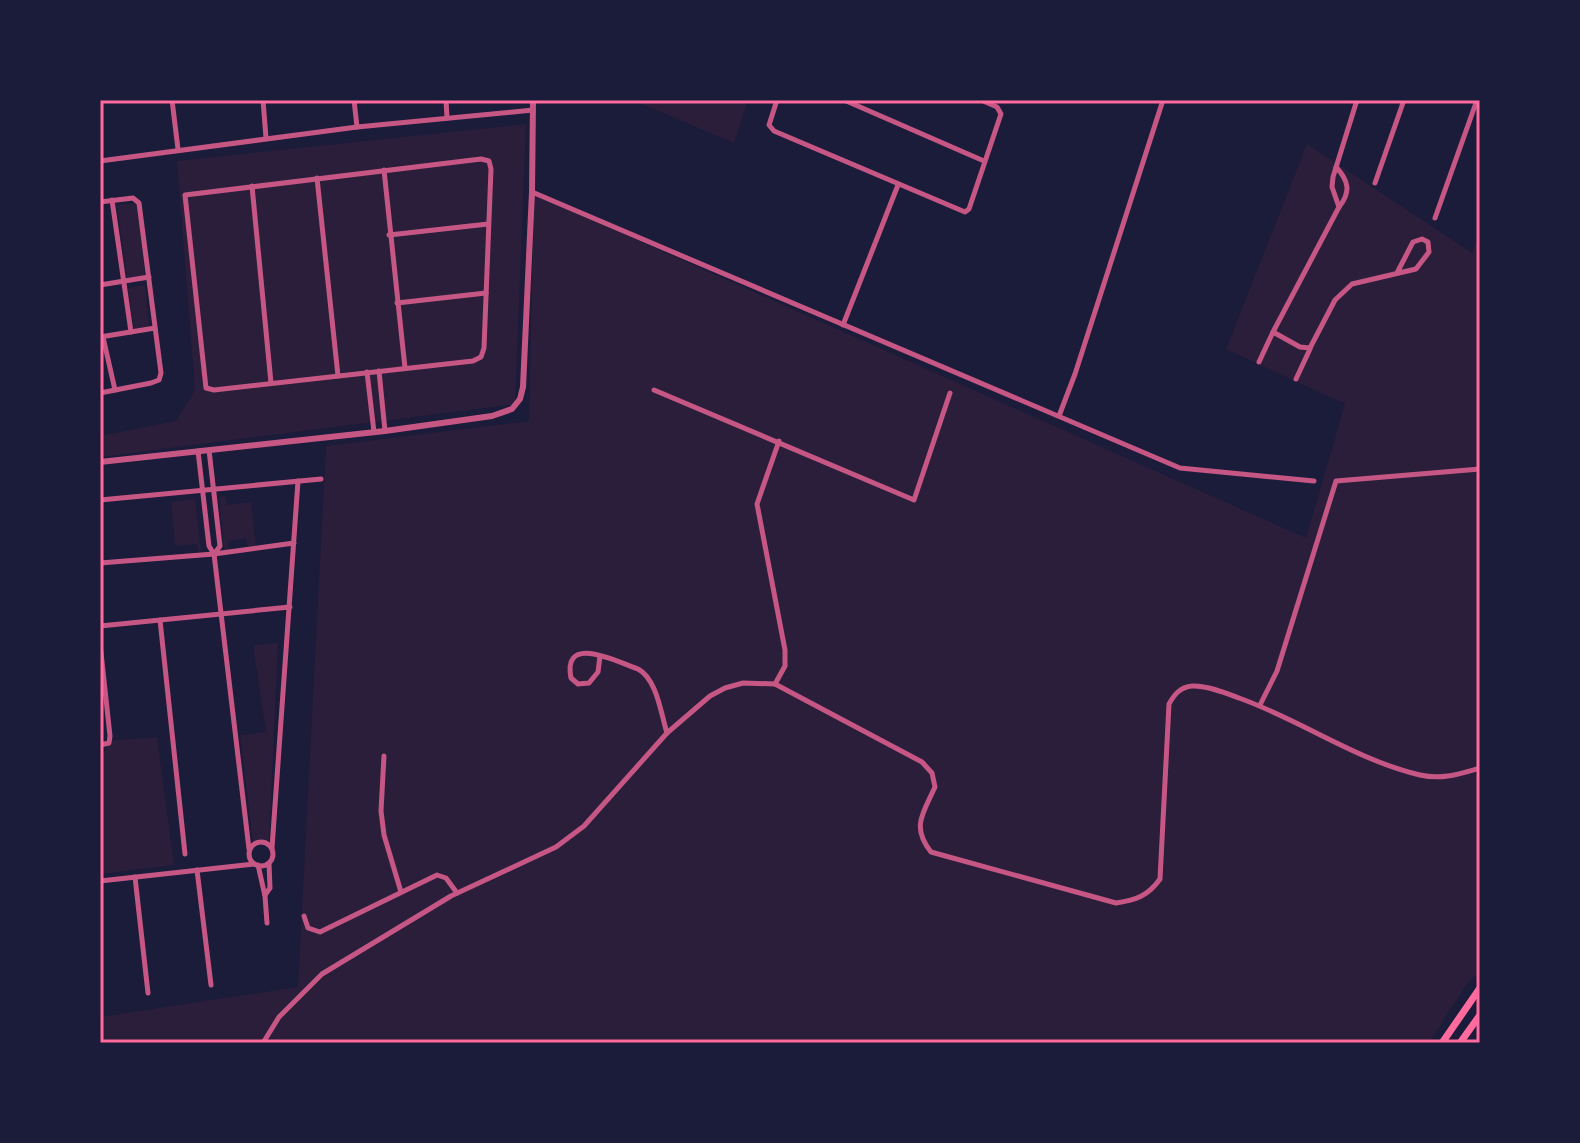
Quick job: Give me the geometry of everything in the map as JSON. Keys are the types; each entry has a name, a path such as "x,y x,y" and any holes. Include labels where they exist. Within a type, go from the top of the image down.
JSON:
{"main road":[{"path":"1442,1043 1480,988"},
{"path":"1460,1043 1480,1015"}],"street":[{"path":"172,100 178,149"},
{"path":"263,100 266,138"},
{"path":"354,100 357,127"},
{"path":"446,100 447,118"},
{"path":"100,462 385,431 492,416 512,409 520,399 523,387 533,100"},
{"path":"777,100 770,128 965,212 969,209 1001,110 981,100"},
{"path":"844,100 984,161"},
{"path":"1059,416 1163,100"},
{"path":"1339,207 1332,187 1357,100"},
{"path":"1375,183 1404,100"},
{"path":"1435,218 1477,100"},
{"path":"100,161 357,127 533,110"},
{"path":"481,159 489,161 481,357 473,361 214,390 206,388 185,195 317,178 481,159"},
{"path":"1259,362 1346,198 1346,182 1336,167"},
{"path":"384,170 405,368"},
{"path":"317,178 338,376"},
{"path":"843,325 898,184"},
{"path":"252,186 271,383"},
{"path":"532,192 1180,468 1314,481"},
{"path":"112,200 131,332"},
{"path":"100,202 136,200 139,203 161,373 159,380 100,393"},
{"path":"389,235 488,224"},
{"path":"1296,379 1335,300 1352,284 1416,269 1429,252 1428,242 1422,239 1413,242 1398,271"},
{"path":"100,285 149,277"},
{"path":"397,303 486,293"},
{"path":"115,391 101,337 155,328"},
{"path":"1273,332 1305,349 1310,348"},
{"path":"379,371 385,431"},
{"path":"367,372 374,432"},
{"path":"654,390 914,500 950,393"},
{"path":"369,395 382,394"},
{"path":"775,684 785,666 785,650 757,504 779,441"},
{"path":"209,450 220,546 214,554"},
{"path":"198,451 209,546 214,554 249,857 256,865 265,896 267,923"},
{"path":"1260,705 1277,671 1333,484 1339,479 1480,469"},
{"path":"100,500 321,479"},
{"path":"265,896 270,888 269,863 273,856 298,481"},
{"path":"100,563 214,554 294,543"},
{"path":"100,626 290,607"},
{"path":"160,620 185,854"},
{"path":"100,643 110,736 109,743 100,745"},
{"path":"600,656 598,672 589,683 578,684 571,678 569,666 575,656 586,652 600,656 638,669 647,675 667,733"},
{"path":"263,1043 279,1017 322,974 457,893 556,847 584,826 667,733 710,696 743,683 775,684 922,762 932,773 935,787 920,820 920,839 931,852 1116,903 1132,901 1150,893 1160,879 1169,704 1176,693 1191,686 1223,692 1260,705 1364,756 1419,775 1442,778 1480,768"},
{"path":"384,756 381,811 384,835 401,892"},
{"path":"249,849 258,842 272,848"},
{"path":"100,881 269,863"},
{"path":"197,870 211,985"},
{"path":"304,916 308,928 320,932 437,875 446,878 457,893"},
{"path":"135,877 148,993"}],"shaded area":[{"path":"633,100 748,100 734,143"},
{"path":"526,124 515,404 100,457 100,436 176,421 195,390 177,161"},
{"path":"1307,144 1472,253 1480,232 1480,972 1468,982 1429,1043 100,1043 100,1017 298,987 326,446 529,421 534,194 1306,538 1345,404 1226,349"},
{"path":"138,203 145,276 127,279 117,205"},
{"path":"145,285 149,326 134,329 128,288"},
{"path":"225,496 227,505 251,502 256,546 248,547 246,538 228,541 228,550 224,550 219,497"},
{"path":"195,499 199,552 197,544 175,546 171,502"},
{"path":"278,643 269,841 262,839 253,842 240,735 266,732 253,645"},
{"path":"157,737 174,865 100,874 100,752 106,751 105,741"}]}
